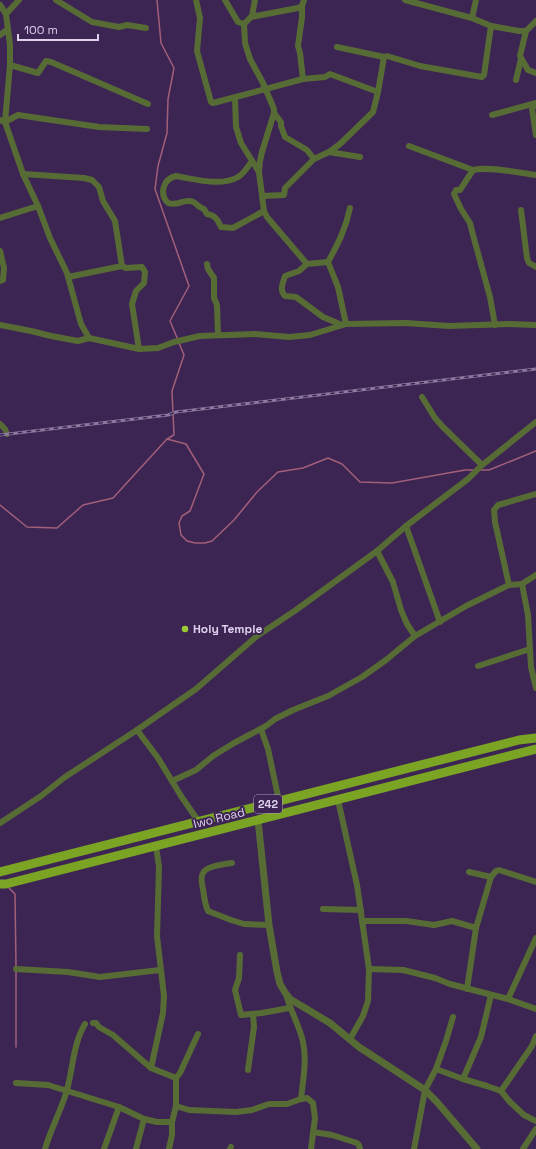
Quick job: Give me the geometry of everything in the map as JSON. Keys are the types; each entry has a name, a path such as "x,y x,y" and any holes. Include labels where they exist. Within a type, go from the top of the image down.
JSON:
{"main road":[{"name":"Iwo Road","path":"0,872 519,740 536,738"},
{"name":"Iwo Road","path":"3,884 536,749"}],"street":[{"path":"6,14 19,0"},
{"path":"56,0 92,22 119,27 127,25 146,28"},
{"path":"196,0 200,18 197,51 209,100 213,103 266,90 302,79 325,77 330,74 378,92"},
{"path":"225,0 238,22 244,24"},
{"path":"255,0 252,16 244,24 245,43 250,59 266,90 274,113 281,122 285,137 307,150 314,159"},
{"path":"405,0 414,1 472,18 491,26 526,31"},
{"path":"472,18 476,0"},
{"path":"251,17 298,8 303,3"},
{"path":"302,79 298,46 303,3"},
{"path":"0,5 6,14 10,65 2,121 50,238 68,277 80,324 89,338"},
{"path":"516,80 526,31 536,21"},
{"path":"337,47 384,56 420,66 482,77 484,75 491,26"},
{"path":"0,35 8,29"},
{"path":"262,196 284,195 285,188 314,159 329,152 340,144 373,112 384,56"},
{"path":"521,59 528,70 536,73"},
{"path":"10,65 38,73 46,61 51,62 148,104"},
{"path":"370,89 380,82"},
{"path":"235,98 236,127 241,143 259,172"},
{"path":"492,115 536,104"},
{"path":"536,104 532,109 536,135"},
{"path":"274,113 262,152 259,172 264,211 267,217 307,264"},
{"path":"2,121 18,115 99,127 147,129"},
{"path":"271,121 281,122"},
{"path":"409,146 473,170 501,170 536,175"},
{"path":"329,152 360,157"},
{"path":"252,160 238,177 224,181 215,182 176,176 172,177 165,184 163,195 168,204 175,205 190,201 194,202 207,214 214,215 219,221 221,227 233,228 264,211"},
{"path":"245,170 259,172"},
{"path":"473,170 460,190 456,190 454,194 472,228 496,325"},
{"path":"23,174 84,178 92,180 96,183 99,187 103,201 115,221 122,266"},
{"path":"0,218 38,206"},
{"path":"328,262 338,244 347,222 350,208"},
{"path":"521,210 527,258 530,263 536,267"},
{"path":"0,251 4,272 3,280 0,281"},
{"path":"328,262 338,287 344,325"},
{"path":"328,262 307,264 299,271 285,276 281,288 282,294 285,296 296,297 323,317 344,325"},
{"path":"206,264 214,278 214,298 217,305 218,335"},
{"path":"68,277 122,266 126,268 142,267 145,272 144,283 136,291 132,304 139,349"},
{"path":"0,325 78,341 89,338 139,349 158,348 181,340 200,336 255,334 289,337 310,334 344,325 406,323 449,326 536,325"},
{"path":"422,397 435,418 481,466"},
{"path":"0,823 41,796 65,777 196,689 257,636 296,610 377,551 406,526 468,479 481,466 536,422"},
{"path":"0,424 7,434"},
{"path":"509,586 495,522 494,510 498,505 536,494"},
{"path":"406,526 440,622"},
{"path":"377,551 393,582 401,610 407,624 415,636"},
{"path":"172,781 196,770 213,756 261,729 275,719 328,696 362,677 386,660 415,636 466,606 509,586 522,584 536,575"},
{"path":"522,584 528,615 531,667 536,688"},
{"path":"478,666 530,649"},
{"path":"261,729 268,749 279,801"},
{"path":"137,730 158,758 199,822"},
{"path":"338,800 357,885 369,970 368,1001 363,1016 350,1039"},
{"path":"258,820 269,925 277,972 280,984 286,994 290,999 330,1023 359,1047 425,1090 442,1107 477,1149"},
{"path":"151,1068 163,1013 164,996 157,936 159,867 156,846"},
{"path":"232,863 215,866 205,870 202,873 206,909 244,924 269,925"},
{"path":"467,989 476,928 491,877 496,871 499,870 536,882"},
{"path":"469,872 491,877"},
{"path":"323,909 360,910"},
{"path":"362,921 406,921 438,926 452,921 476,928"},
{"path":"508,999 536,938"},
{"path":"240,955 239,978 235,990 240,1015 290,1008"},
{"path":"16,970 68,972 100,978 160,970"},
{"path":"369,970 403,970 435,978 467,989 508,999 536,1009"},
{"path":"286,994 303,1041 305,1061 301,1099"},
{"path":"463,1079 481,1037 491,995"},
{"path":"248,1070 254,1026 253,1014"},
{"path":"414,1149 425,1090 436,1069 453,1017"},
{"path":"93,1023 96,1023 99,1027 113,1035 151,1068 176,1078"},
{"path":"45,1149 50,1132 67,1091 74,1056 81,1031 85,1024"},
{"path":"169,1149 172,1135 172,1122 176,1106 176,1078 180,1074 198,1034"},
{"path":"501,1091 532,1046 536,1036"},
{"path":"436,1069 501,1091 524,1115 536,1121"},
{"path":"16,1082 48,1084 119,1107 144,1119 157,1122 172,1122"},
{"path":"176,1106 189,1110 236,1112 252,1110 269,1104 287,1104 307,1098 314,1107 315,1118 311,1149"},
{"path":"104,1149 119,1107"},
{"path":"136,1149 144,1119"},
{"path":"313,1132 357,1143 360,1149"},
{"path":"523,1149 535,1132"}],"waterway":[{"path":"157,0 161,43 174,68 168,99 167,133 158,166 155,189 189,286 170,321 178,340"},
{"path":"167,439 174,435 172,391 184,355 179,343"},
{"path":"0,505 27,527 57,528 83,505 113,498 167,439 186,444 204,474 190,511 182,516 179,523 181,535 187,541 195,543 212,541 234,520 257,492 278,472 303,468 328,458 342,464 360,482 392,483 465,470 473,470"},
{"path":"479,470 489,470 536,451"},
{"path":"9,888 15,894 16,967"},
{"path":"16,971 16,1047"}],"railway":[{"path":"0,435 168,415 176,412 536,369"}],"place":[{"name":"Holy Temple","path":"185,629"}]}
